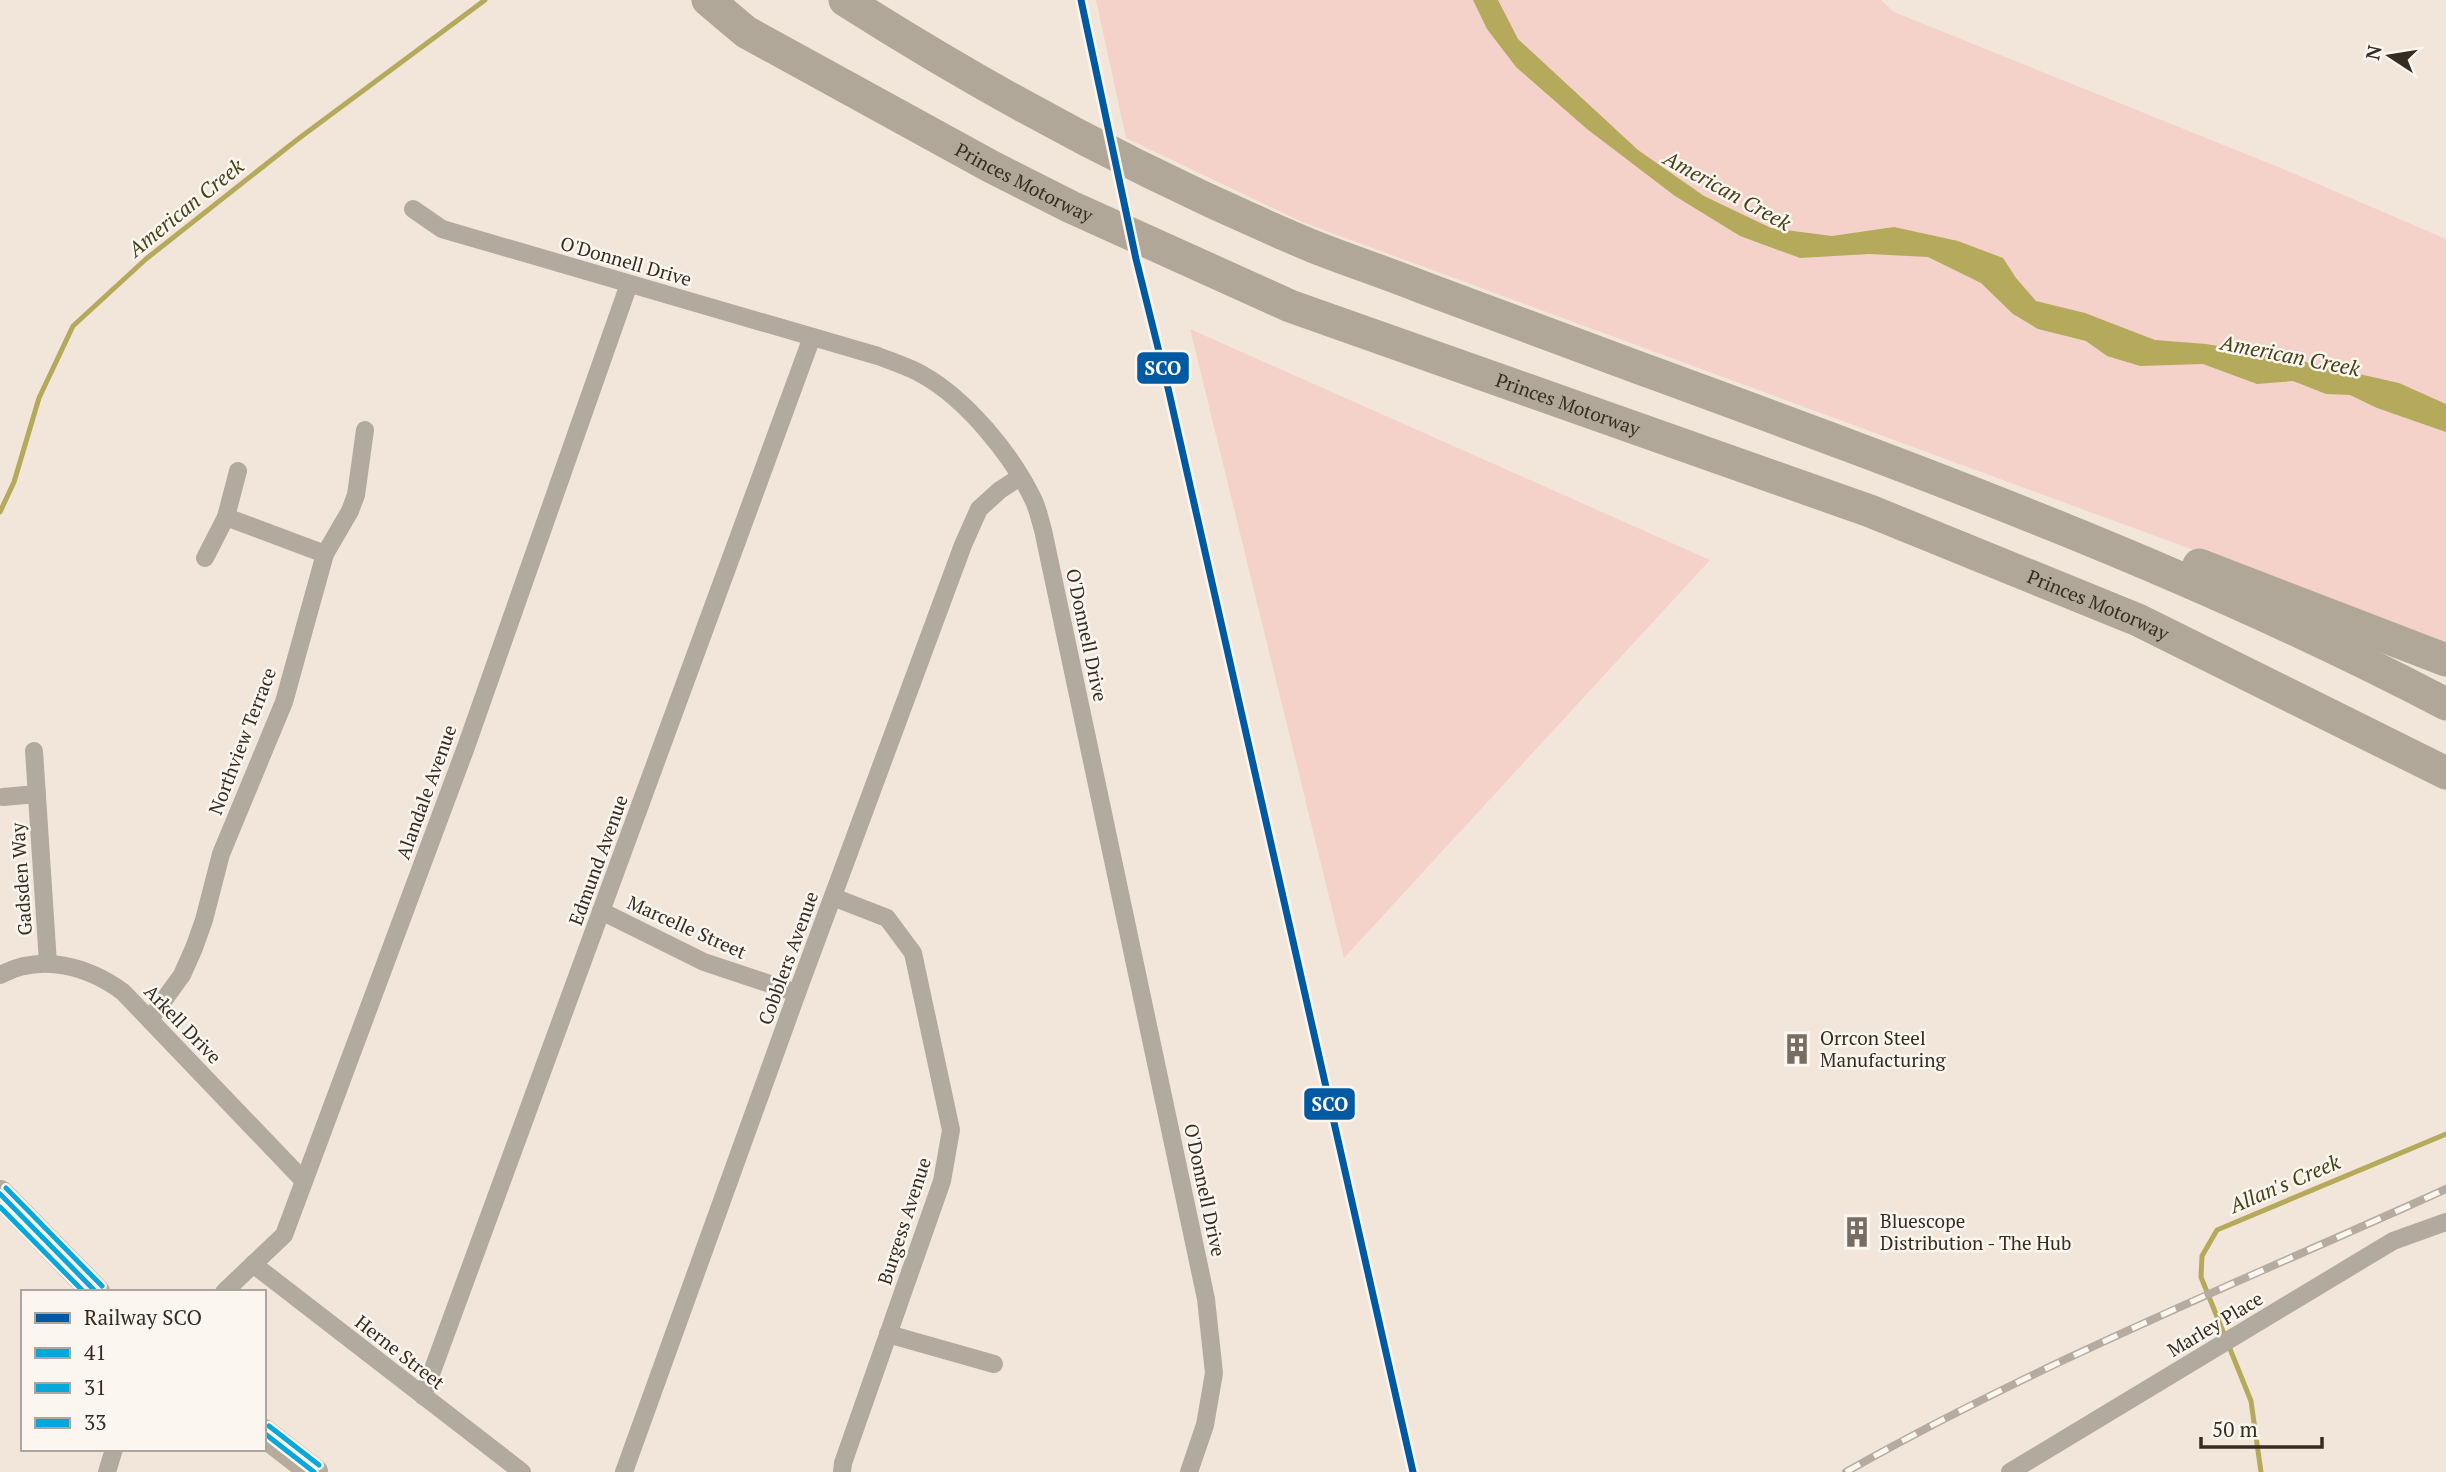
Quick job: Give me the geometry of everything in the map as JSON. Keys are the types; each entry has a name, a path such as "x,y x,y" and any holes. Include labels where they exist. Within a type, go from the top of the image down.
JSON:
{"highway":[{"name":"Princes Motorway","path":"708,0 747,32 990,166 1161,249 1290,306 1870,510 2138,620 2446,773"},
{"path":"845,0 923,50 1097,145 1313,246 1931,475 2167,573 2375,667 2446,704"},
{"path":"1931,475 2084,521 2446,660"}],"main road":[{"path":"0,1194 94,1290"},
{"path":"266,1435 314,1472"}],"street":[{"name":"O'Donnell Drive","path":"413,209 442,229 878,356 923,374 979,421 1003,450 1034,500 1043,530 1206,1298 1214,1373 1205,1425 1189,1472"},
{"name":"Alandale Avenue","path":"226,1290 284,1235 466,747 629,284"},
{"name":"Edmund Avenue","path":"423,1396 812,337"},
{"name":"Northview Terrace","path":"150,1020 182,975 194,947 221,854 284,702 325,554 350,511 356,495 365,430"},
{"path":"205,558 226,517 238,471"},
{"name":"Cobblers Avenue","path":"624,1472 963,545 979,509 1000,490 1020,478"},
{"path":"226,517 325,554"},
{"name":"Gadsden Way","path":"34,751 48,963"},
{"path":"3,797 37,794"},
{"name":"Burgess Avenue","path":"833,897 887,918 913,953 951,1130 942,1181 842,1472"},
{"name":"Marcelle Street","path":"601,911 704,962 797,993"},
{"name":"Arkell Drive","path":"0,975 9,970 48,963 84,970 105,978 123,992 303,1180"},
{"name":"Marley Place","path":"2010,1472 2393,1241 2446,1222"},
{"name":"Herne Street","path":"253,1264 522,1472"},
{"path":"888,1334 994,1364"},
{"path":"107,1472 113,1451"}],"shaded area":[{"path":"1096,0 1881,0 1894,12 2288,171 2446,239 2446,643 1302,222 1126,138"},
{"path":"1473,0 1498,0 1518,39 1638,150 1704,196 1771,228 1832,236 1894,227 1958,241 2003,258 2036,301 2085,313 2155,340 2206,344 2279,356 2399,383 2446,404 2446,432 2377,408 2350,395 2326,394 2293,381 2257,384 2203,364 2140,366 2107,356 2086,341 2038,329 2013,314 1981,283 1928,257 1869,254 1800,258 1740,236 1675,196 1587,129 1516,67 1487,29"},
{"path":"1190,329 1710,560 1344,958"}],"waterway":[{"name":"American Creek","path":"0,512 14,482 39,398 73,326 146,259 298,139 485,0"},
{"name":"Allan's Creek","path":"2261,1472 2251,1401 2201,1277 2202,1256 2217,1230 2446,1134"}],"railway":[{"path":"1846,1472 1919,1432 2067,1359 2446,1189"}],"rail line":[{"name":"SCO","path":"1081,0 1136,259 1168,388 1413,1472"}],"transit line":[{"name":"33","path":"6,1188 102,1286"},
{"name":"41","path":"0,1194 94,1290"},
{"name":"31","path":"0,1207 82,1290"},
{"name":"33","path":"269,1426 319,1465"},
{"name":"41","path":"266,1435 314,1472"}],"place":[{"name":"Orrcon Steel Manufacturing","path":"1797,1049"},
{"name":"Bluescope Distribution - The Hub","path":"1857,1232"}]}
